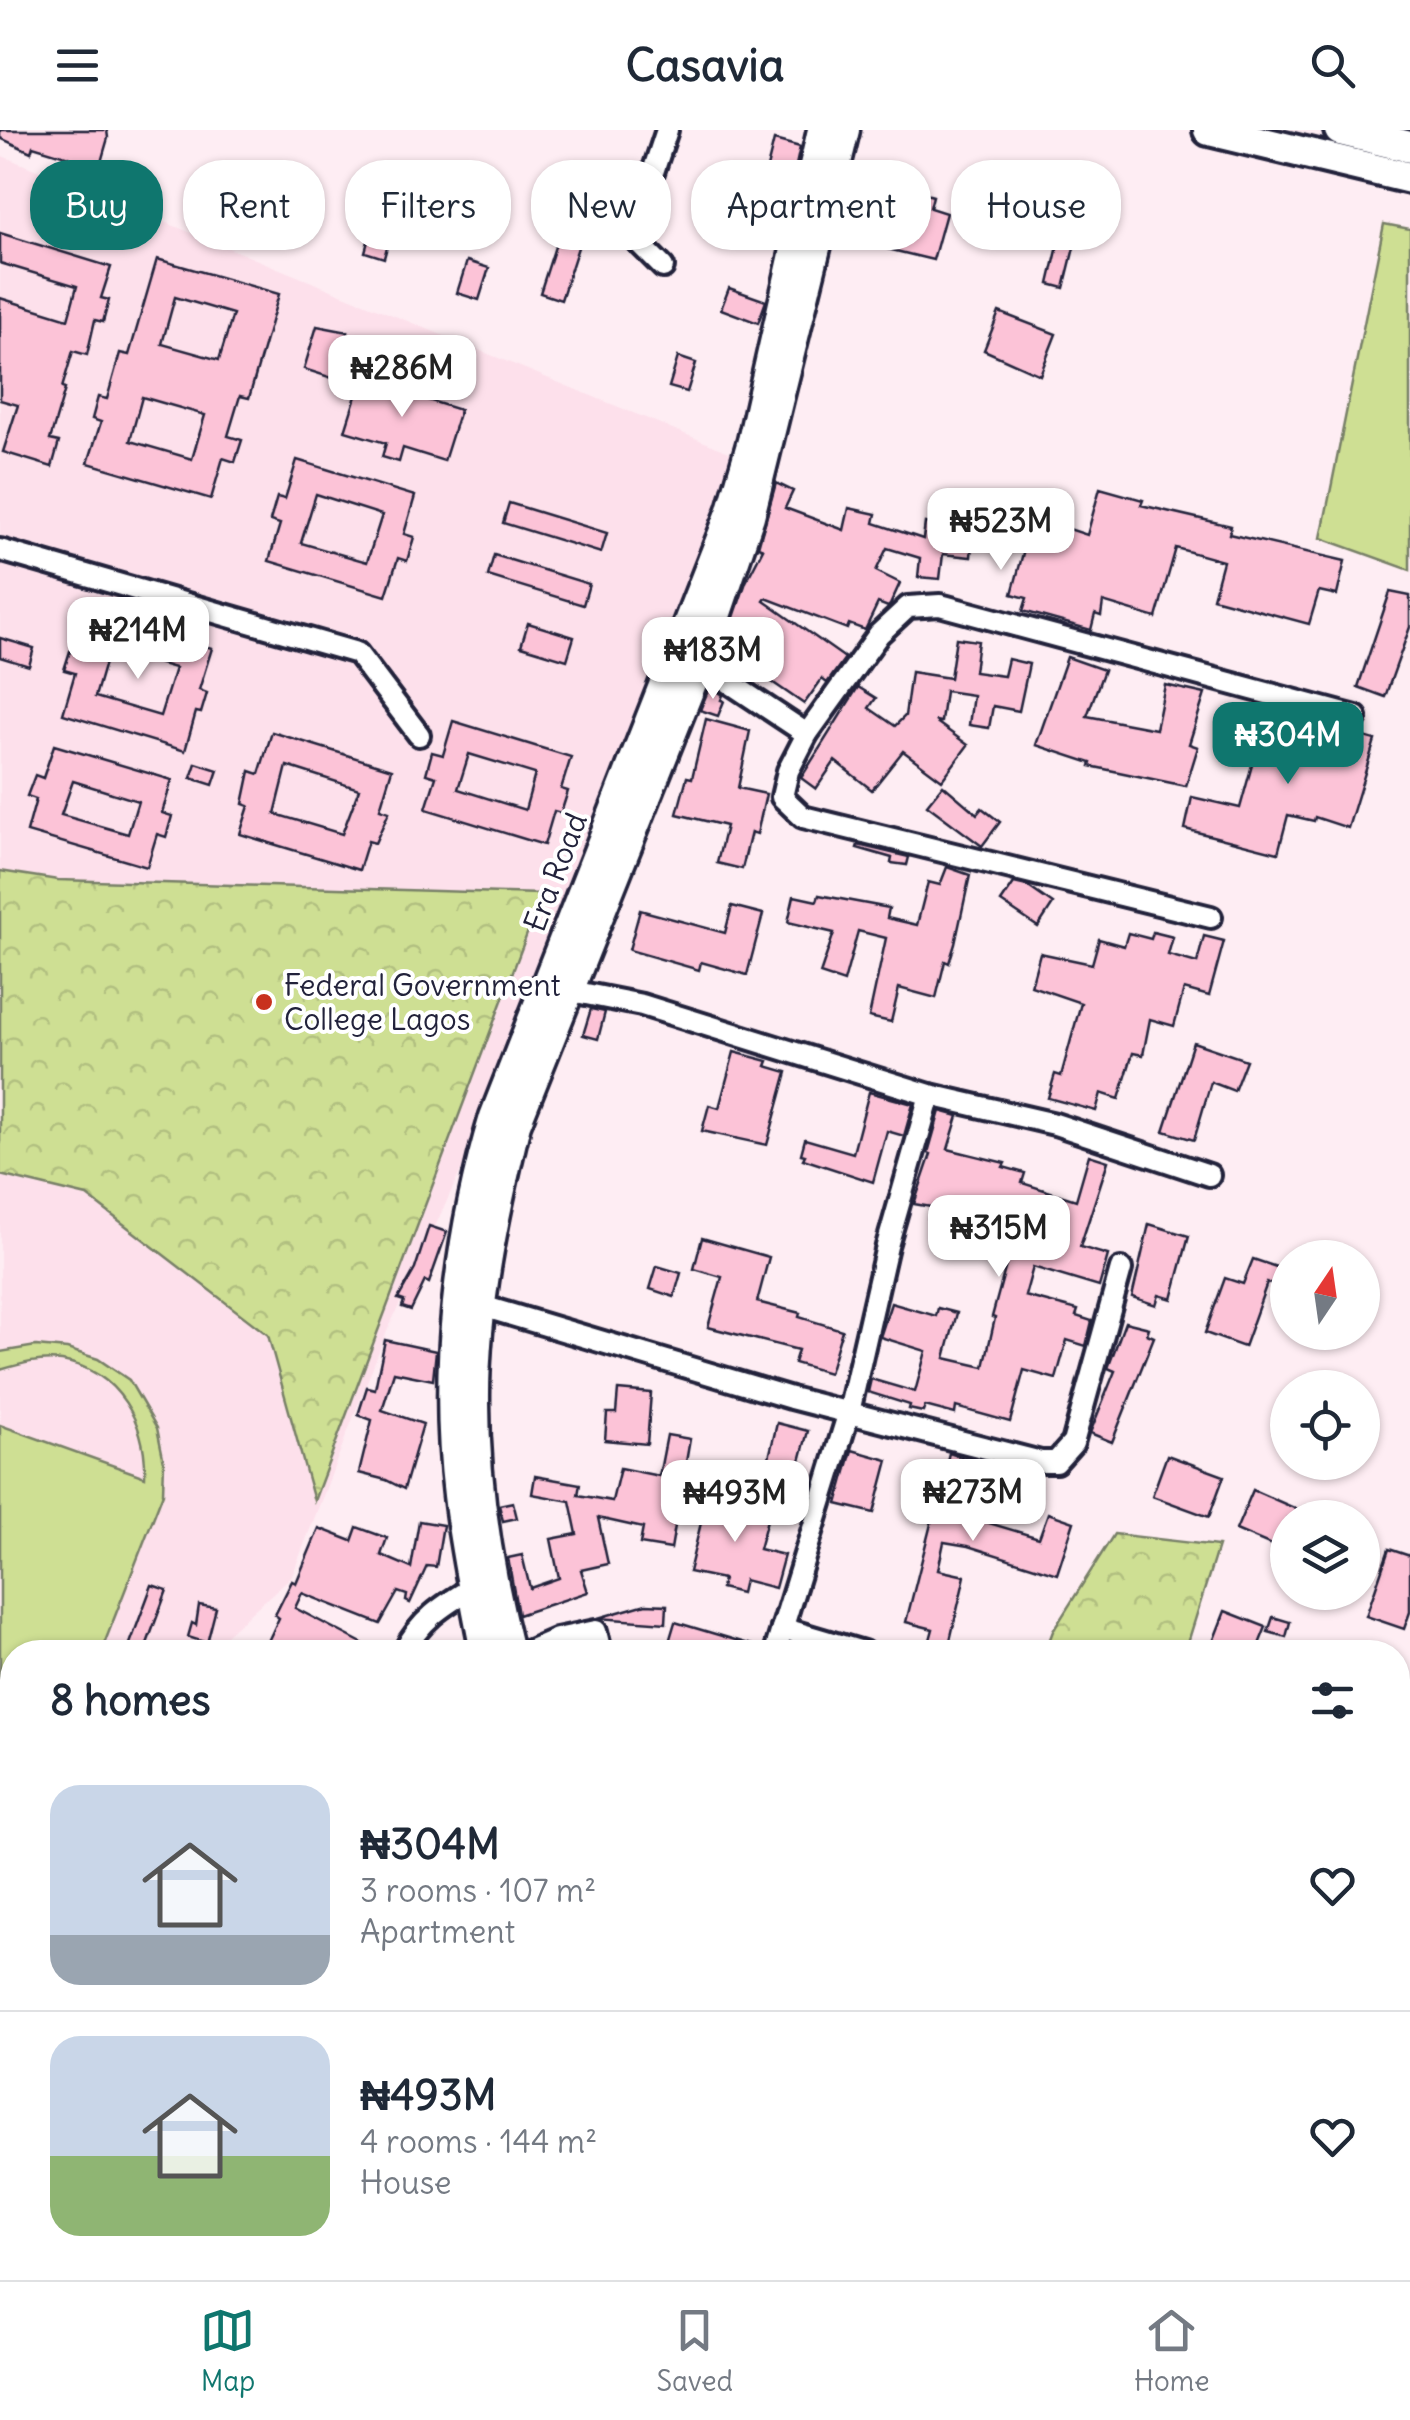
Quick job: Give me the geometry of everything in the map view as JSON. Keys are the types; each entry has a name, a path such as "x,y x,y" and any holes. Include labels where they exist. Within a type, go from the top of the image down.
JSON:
{"highway":[{"path":"1209,130 1410,178"},
{"path":"1340,130 1410,147"}],"main road":[{"name":"Era Road","path":"483,1640 458,1492 466,1443 452,1397 457,1311 480,1162 494,1117 732,510 752,441 822,130"},
{"path":"506,1640 466,1443 497,1205 516,1124 700,663 750,516 770,448 845,130"}],"street":[{"path":"663,268 639,243 636,212 667,130"},
{"path":"0,550 358,653 419,734"},
{"path":"1211,917 803,817 782,797 788,771 807,734 878,634 908,607 940,605 1356,717"},
{"path":"700,663 807,734"},
{"path":"571,992 642,1006 930,1095 1055,1124 1209,1175"},
{"path":"778,1640 849,1412 887,1246 930,1095"},
{"path":"482,1306 849,1412 1042,1462 1056,1462 1073,1443 1121,1269"},
{"path":"410,1640 435,1610 472,1588"},
{"path":"782,1628 823,1640"},
{"path":"555,1640 596,1631 598,1640"}],"shaded area":[{"name":"Federal Government College Lagos","path":"0,155 30,167 30,250 163,250 163,221 183,230 183,250 233,250 739,456 473,1144 384,1338 292,1576 220,1640 0,1640"}],"green space":[{"path":"1384,224 1410,229 1410,570 1321,538"},
{"path":"0,871 58,880 542,894 314,1501 268,1335 87,1196 0,1175"},
{"path":"36,1346 67,1349 98,1359 129,1380 157,1428 164,1462 163,1493 106,1640 0,1640 0,1425 145,1477 135,1420 114,1388 82,1367 54,1360 0,1370 0,1352"},
{"path":"1114,1534 1218,1546 1189,1640 1050,1640"}],"building":[{"path":"0,130 107,130 108,138 102,160 68,160 69,157 33,146 31,152 0,138"},
{"path":"774,140 800,147 797,160 769,160"},
{"path":"931,208 946,213 933,260 892,250 931,250"},
{"path":"0,233 30,242 30,250 56,250 111,267 101,298 109,300 103,322 95,320 87,355 73,351 62,388 65,389 50,440 59,442 52,467 3,452 18,405 0,400 0,298 68,319 77,286 0,263"},
{"path":"366,250 386,250 384,258"},
{"path":"554,250 577,250 561,300 540,293"},
{"path":"1057,250 1073,250 1064,288 1049,284"},
{"path":"157,259 279,294 249,398 240,396 228,436 242,440 235,462 223,458 211,499 88,463 101,422 92,419 98,397 107,399 120,353 129,355","holes":["175,297 233,314 219,360 162,344","142,397 205,415 192,459 130,441"]},
{"path":"467,261 489,268 479,300 457,293"},
{"path":"729,288 766,301 758,323 721,309"},
{"path":"999,312 1056,334 1040,375 984,350"},
{"path":"317,326 348,332 332,378 304,369"},
{"path":"678,357 696,363 687,392 669,387"},
{"path":"361,380 400,392 403,380 422,385 418,397 460,410 444,461 403,448 399,462 382,457 386,443 345,431"},
{"path":"297,460 415,496 404,534 414,537 407,561 398,558 386,596 269,561 280,524 270,521 277,497 285,499","holes":["316,494 382,515 367,562 301,543"]},
{"path":"776,483 793,491 785,508 844,530 849,508 876,514 874,523 923,539 925,523 951,526 953,501 976,504 975,510 1033,517 1087,535 1100,488 1143,500 1141,505 1231,526 1229,534 1345,561 1337,595 1319,591 1309,624 1213,598 1223,561 1176,548 1156,618 1103,602 1101,616 1095,614 1091,630 1023,611 1027,598 1012,594 1027,538 973,530 971,557 943,554 940,579 918,577 920,558 887,548 876,571 900,583 888,607 878,603 865,630 849,624 847,629 766,598 764,601 845,658 827,683 822,679 804,704 740,660 756,637 731,626 746,582 763,549 758,547"},
{"path":"509,503 607,533 601,553 503,523"},
{"path":"494,555 589,584 583,605 488,576"},
{"path":"1390,592 1410,596 1410,627 1385,697 1358,687"},
{"path":"93,613 212,648 199,690 207,693 201,713 196,712 185,751 63,714 75,673 64,670 70,651 81,654","holes":["109,649 175,668 160,716 95,697"]},
{"path":"528,623 574,637 567,660 521,646"},
{"path":"0,638 34,648 29,666 0,657"},
{"path":"956,638 978,641 974,672 1004,676 1008,659 1029,664 1019,711 993,706 989,728 969,725 973,695 945,691 941,722 935,721 968,745 942,780 903,751 872,790 835,761 816,789 801,778 858,687 876,698 869,708 895,726 905,716 911,672 950,678"},
{"path":"1067,657 1104,670 1087,716 1156,729 1165,685 1205,694 1189,744 1198,747 1186,786 1090,766 1091,763 1036,745"},
{"path":"710,686 723,695 718,716 700,710"},
{"path":"1267,711 1298,721 1294,739 1323,748 1329,731 1359,741 1361,736 1375,740 1348,828 1315,817 1314,821 1288,815 1278,853 1185,829 1192,797 1240,808"},
{"path":"706,719 750,731 738,788 766,794 757,834 751,832 742,869 717,863 726,826 677,814 687,777 692,778"},
{"path":"453,721 571,757 561,789 568,791 561,813 554,811 544,845 426,809 436,777 426,774 432,752 443,755","holes":["469,754 535,774 525,810 458,789"]},
{"path":"272,732 392,769 380,809 389,812 375,843 368,841 359,870 240,834 249,806 243,804 250,771 259,774","holes":["287,766 359,789 342,834 275,814"]},
{"path":"54,745 172,780 162,813 172,816 166,837 157,834 147,867 27,832 36,799 27,796 35,775 43,778","holes":["73,781 138,801 128,834 61,815"]},
{"path":"196,763 218,770 213,785 191,778"},
{"path":"943,785 977,814 982,808 1000,822 982,846 927,805"},
{"path":"858,845 909,857 907,865 891,863 892,858 857,848"},
{"path":"947,867 970,875 955,944 949,963 945,961 936,998 899,988 891,1022 869,1017 886,938 858,931 844,982 820,974 834,933 788,922 794,896 817,901 819,895 889,908 887,918 917,925 928,882 940,885"},
{"path":"1014,883 1027,886 1053,904 1038,927 1001,902"},
{"path":"732,906 763,914 747,975 701,962 699,970 629,950 640,910 725,933"},
{"path":"1153,932 1173,937 1168,955 1197,963 1204,936 1224,941 1209,996 1184,989 1174,1026 1150,1019 1143,1055 1133,1053 1119,1099 1101,1093 1096,1111 1048,1098 1055,1074 1061,1076 1081,1003 1031,986 1040,953 1092,964 1099,939 1124,946 1128,933 1151,939"},
{"path":"591,1009 605,1012 598,1039 583,1035"},
{"path":"1193,1042 1246,1060 1234,1091 1211,1082 1194,1140 1164,1131"},
{"path":"734,1052 768,1061 766,1066 787,1072 767,1145 702,1131 709,1105 719,1108"},
{"path":"869,1092 913,1104 904,1136 887,1131 873,1182 803,1159 805,1139 853,1153"},
{"path":"940,1111 958,1116 948,1149 1005,1163 1003,1167 1025,1173 1022,1183 1076,1200 1089,1155 1108,1161 1080,1247 1108,1255 1099,1287 1033,1267 1025,1296 1078,1310 1076,1316 1092,1321 1086,1346 1067,1340 1056,1379 1024,1370 1010,1422 956,1407 955,1414 925,1406 923,1412 868,1392 871,1379 915,1392 926,1351 880,1337 891,1303 936,1316 938,1308 957,1313 945,1358 984,1367 995,1318 992,1317 1012,1243 928,1218 931,1207 914,1204"},
{"path":"1149,1224 1189,1236 1172,1299 1159,1295 1156,1305 1132,1297"},
{"path":"429,1226 447,1232 429,1283 425,1281 411,1310 402,1307 404,1301 398,1299 415,1269"},
{"path":"702,1238 769,1257 757,1302 800,1313 799,1317 842,1330 829,1373 794,1363 798,1350 708,1327 722,1277 694,1269"},
{"path":"1253,1259 1270,1265 1270,1284 1267,1283 1244,1347 1205,1333 1225,1278 1243,1284"},
{"path":"657,1266 681,1273 674,1297 650,1289"},
{"path":"1125,1322 1149,1328 1147,1334 1154,1337 1112,1442 1090,1433 1115,1371 1108,1368"},
{"path":"385,1340 436,1351 433,1380 394,1372 382,1410 423,1424 404,1489 359,1473 372,1420 358,1415 367,1387 375,1389"},
{"path":"618,1390 651,1393 647,1444 605,1440 607,1413 616,1413"},
{"path":"777,1423 808,1431 790,1499 761,1492"},
{"path":"667,1435 690,1439 671,1549 640,1544 643,1528 598,1518 608,1564 581,1570 588,1592 518,1615 508,1558 522,1555 530,1588 559,1578 551,1539 577,1534 570,1501 532,1494 535,1476 580,1484 578,1495 612,1501 620,1468 659,1476"},
{"path":"852,1450 888,1460 874,1513 837,1504"},
{"path":"949,1453 994,1468 982,1521 1039,1538 1048,1513 1074,1522 1057,1574 944,1542 938,1570 965,1576 950,1640 930,1640 933,1629 906,1622"},
{"path":"1167,1455 1224,1476 1209,1517 1152,1496"},
{"path":"1253,1490 1276,1500 1270,1500 1270,1544 1236,1530"},
{"path":"708,1494 770,1509 759,1549 784,1555 775,1588 744,1580 741,1593 721,1588 723,1579 689,1572"},
{"path":"513,1502 517,1518 503,1521 499,1505"},
{"path":"419,1521 443,1525 436,1567 427,1566 410,1603 406,1601 407,1595 398,1592 380,1624 302,1593 295,1608 356,1640 269,1640 279,1618 275,1615 292,1581 296,1583 319,1528 352,1541 357,1527 387,1538 381,1555 411,1568"},
{"path":"1389,1549 1410,1556 1410,1612 1404,1629 1366,1616 1368,1610 1380,1610 1380,1575"},
{"path":"152,1585 167,1590 148,1640 131,1640"},
{"path":"646,1604 667,1605 666,1623 598,1618"},
{"path":"199,1605 216,1608 208,1640 188,1637 192,1623 196,1625"},
{"path":"1225,1611 1266,1627 1261,1640 1214,1640"},
{"path":"1273,1617 1290,1622 1286,1637 1268,1632"},
{"path":"675,1622 735,1640 670,1640"}],"place":[{"name":"Federal Government College Lagos","path":"264,1002"}]}
